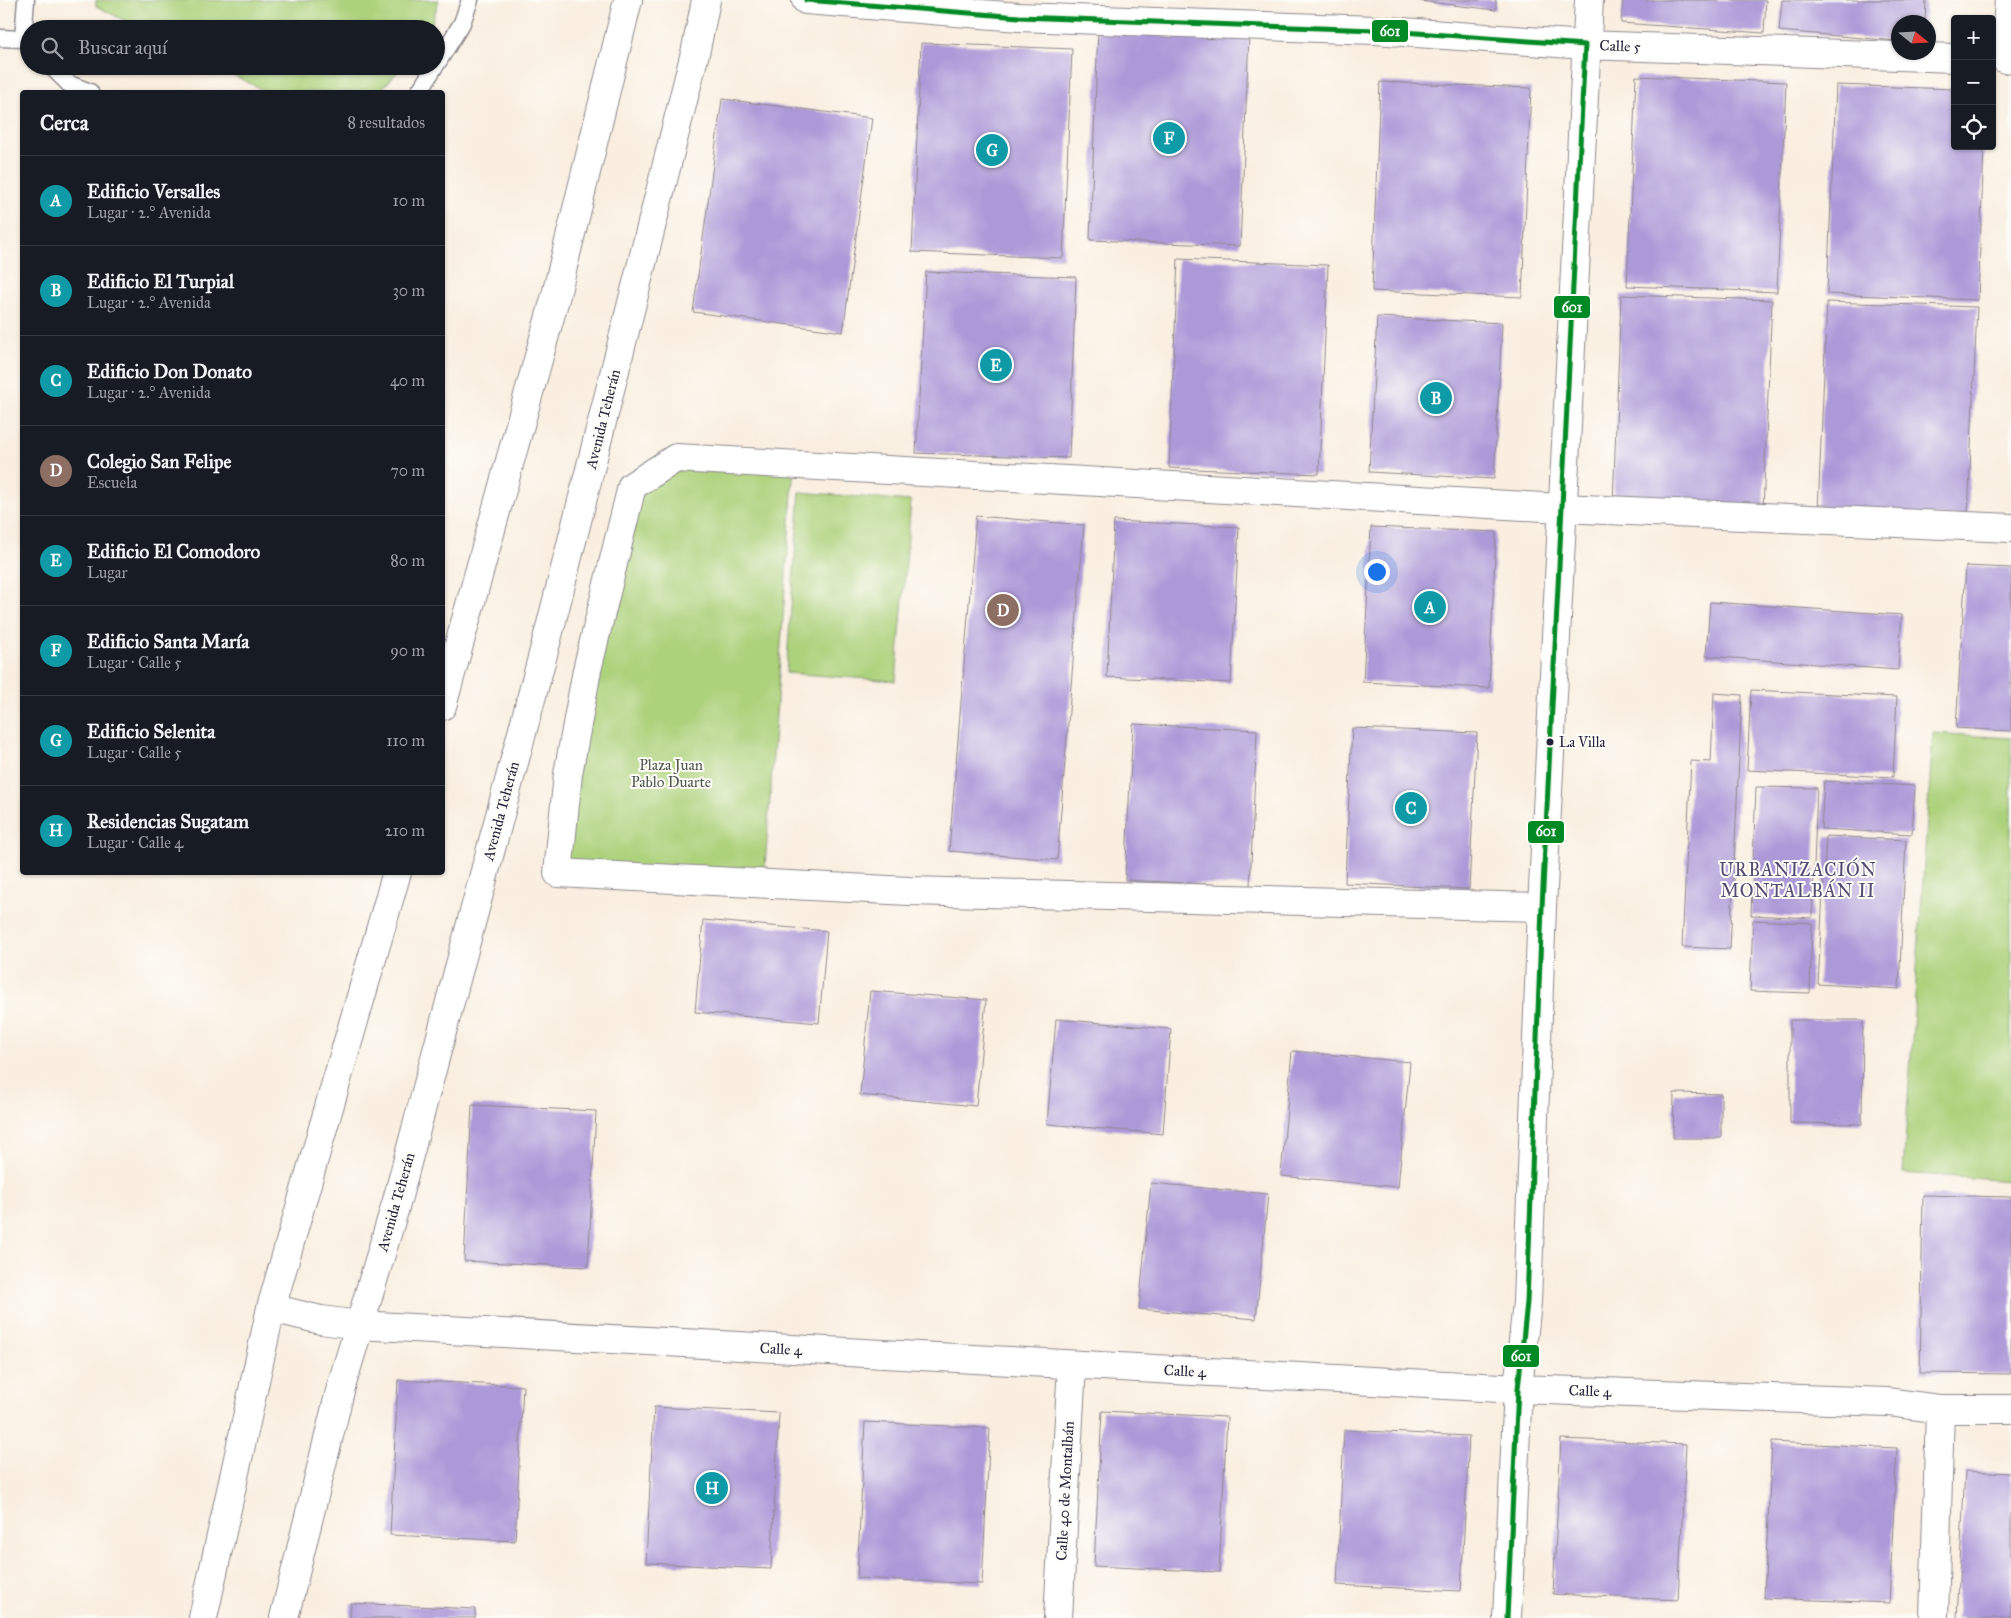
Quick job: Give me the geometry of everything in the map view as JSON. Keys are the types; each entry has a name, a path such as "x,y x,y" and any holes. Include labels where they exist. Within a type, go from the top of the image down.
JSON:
{"street":[{"path":"445,695 556,295 628,0"},
{"name":"Avenida Teherán","path":"284,1618 341,1387 396,1204 550,628 696,49 706,0"},
{"name":"Calle 5","path":"806,0 1019,17 1375,30 1585,45 1951,58"},
{"path":"1507,1618 1518,1389 1527,1302 1542,907 1561,508 1585,45 1589,0"},
{"path":"2003,59 2009,0"},
{"path":"1542,907 909,891 558,873 568,774 587,670 632,486 676,458 1561,508 2011,528"},
{"path":"203,1618 271,1308 396,875"},
{"name":"Calle 4","path":"271,1308 321,1320 359,1325 1518,1389 1888,1402 1940,1409 2011,1409"},
{"name":"Calle 40 de Montalbán","path":"1058,1618 1072,1365"},
{"path":"1934,1618 1940,1409"}],"lane":[{"path":"26,0 26,20"},
{"path":"445,51 462,23 470,0"},
{"path":"0,38 20,41"},
{"path":"60,75 69,84 85,90"},
{"path":"420,90 430,75"}],"green space":[{"path":"96,0 439,0 433,20 123,20 96,6"},
{"path":"233,75 395,75 381,90 263,90"},
{"name":"Plaza Juan Pablo Duarte","path":"676,458 794,465 764,881 558,873 632,486"},
{"path":"800,492 911,501 896,681 786,673"},
{"path":"1933,733 2011,738 2011,1181 1903,1173"}],"building":[{"path":"1496,0 1496,10 1419,1"},
{"path":"1623,0 1766,0 1764,33 1621,23"},
{"path":"1782,0 1926,0 1925,15 1891,15 1891,40 1779,31"},
{"path":"1098,30 1249,36 1240,246 1090,240"},
{"path":"921,43 1072,49 1063,258 912,252"},
{"path":"1636,76 1786,82 1777,292 1627,286"},
{"path":"1380,82 1531,88 1522,297 1372,291"},
{"path":"1836,85 1951,89 1951,150 1984,150 1978,300 1827,294"},
{"path":"722,99 872,118 843,332 693,312"},
{"path":"1178,259 1328,265 1319,474 1169,468"},
{"path":"926,272 1076,277 1069,458 916,453"},
{"path":"1621,295 1772,300 1763,510 1613,504"},
{"path":"1827,302 1977,307 1968,517 1818,511"},
{"path":"1377,317 1502,323 1494,479 1369,472"},
{"path":"976,516 1084,525 1057,860 949,851"},
{"path":"1114,521 1239,527 1231,683 1107,677"},
{"path":"1371,527 1496,532 1489,688 1363,682"},
{"path":"1966,566 2011,568 2011,731 1956,728"},
{"path":"1710,602 1902,615 1898,670 1706,656"},
{"path":"1751,690 1897,697 1893,777 1747,770"},
{"path":"1714,693 1742,695 1730,949 1682,947 1691,761 1711,762"},
{"path":"1133,724 1257,730 1250,886 1125,880"},
{"path":"1352,728 1477,733 1469,889 1345,883"},
{"path":"1824,781 1915,786 1912,834 1821,829"},
{"path":"1756,787 1817,788 1812,918 1751,915"},
{"path":"1826,836 1906,840 1899,989 1818,984"},
{"path":"703,920 827,931 819,1023 695,1012"},
{"path":"1753,920 1812,923 1810,993 1750,991"},
{"path":"870,991 986,1000 976,1106 860,1095"},
{"path":"1056,1019 1171,1029 1163,1134 1047,1124"},
{"path":"1790,1020 1863,1020 1862,1124 1790,1123"},
{"path":"1292,1051 1410,1062 1398,1187 1281,1176"},
{"path":"1674,1093 1721,1094 1721,1138 1673,1138"},
{"path":"472,1105 596,1111 588,1267 464,1261"},
{"path":"1151,1183 1268,1194 1256,1319 1139,1309"},
{"path":"1923,1195 2011,1197 2011,1374 1920,1373"},
{"path":"398,1380 523,1386 515,1541 390,1535"},
{"path":"654,1407 779,1413 771,1569 646,1563"},
{"path":"1102,1411 1227,1417 1219,1572 1094,1566"},
{"path":"865,1422 990,1428 982,1584 857,1578"},
{"path":"1344,1430 1469,1436 1461,1591 1337,1585"},
{"path":"1561,1439 1686,1444 1678,1600 1553,1594"},
{"path":"1772,1442 1897,1448 1889,1603 1764,1598"},
{"path":"1965,1471 2011,1473 2011,1618 1957,1618"},
{"path":"351,1603 475,1609 475,1618 350,1618"}],"transit line":[{"name":"601","path":"806,0 1019,17 1375,30 1585,45"},
{"name":"601","path":"1507,1618 1518,1389 1527,1302 1542,907 1585,45"}],"place":[{"name":"Edificio Santa María","path":"1169,138"},
{"name":"Edificio Selenita","path":"992,150"},
{"name":"Edificio El Comodoro","path":"996,365"},
{"name":"Edificio El Turpial","path":"1436,398"},
{"name":"Edificio Versalles","path":"1430,607"},
{"name":"Colegio San Felipe","path":"1003,610"},
{"name":"La Villa","path":"1550,742"},
{"name":"Edificio Don Donato","path":"1411,808"},
{"name":"Residencias Sugatam","path":"712,1488"}],"district":[{"name":"URBANIZACIÓN MONTALBÁN II","path":"1798,880"}]}
